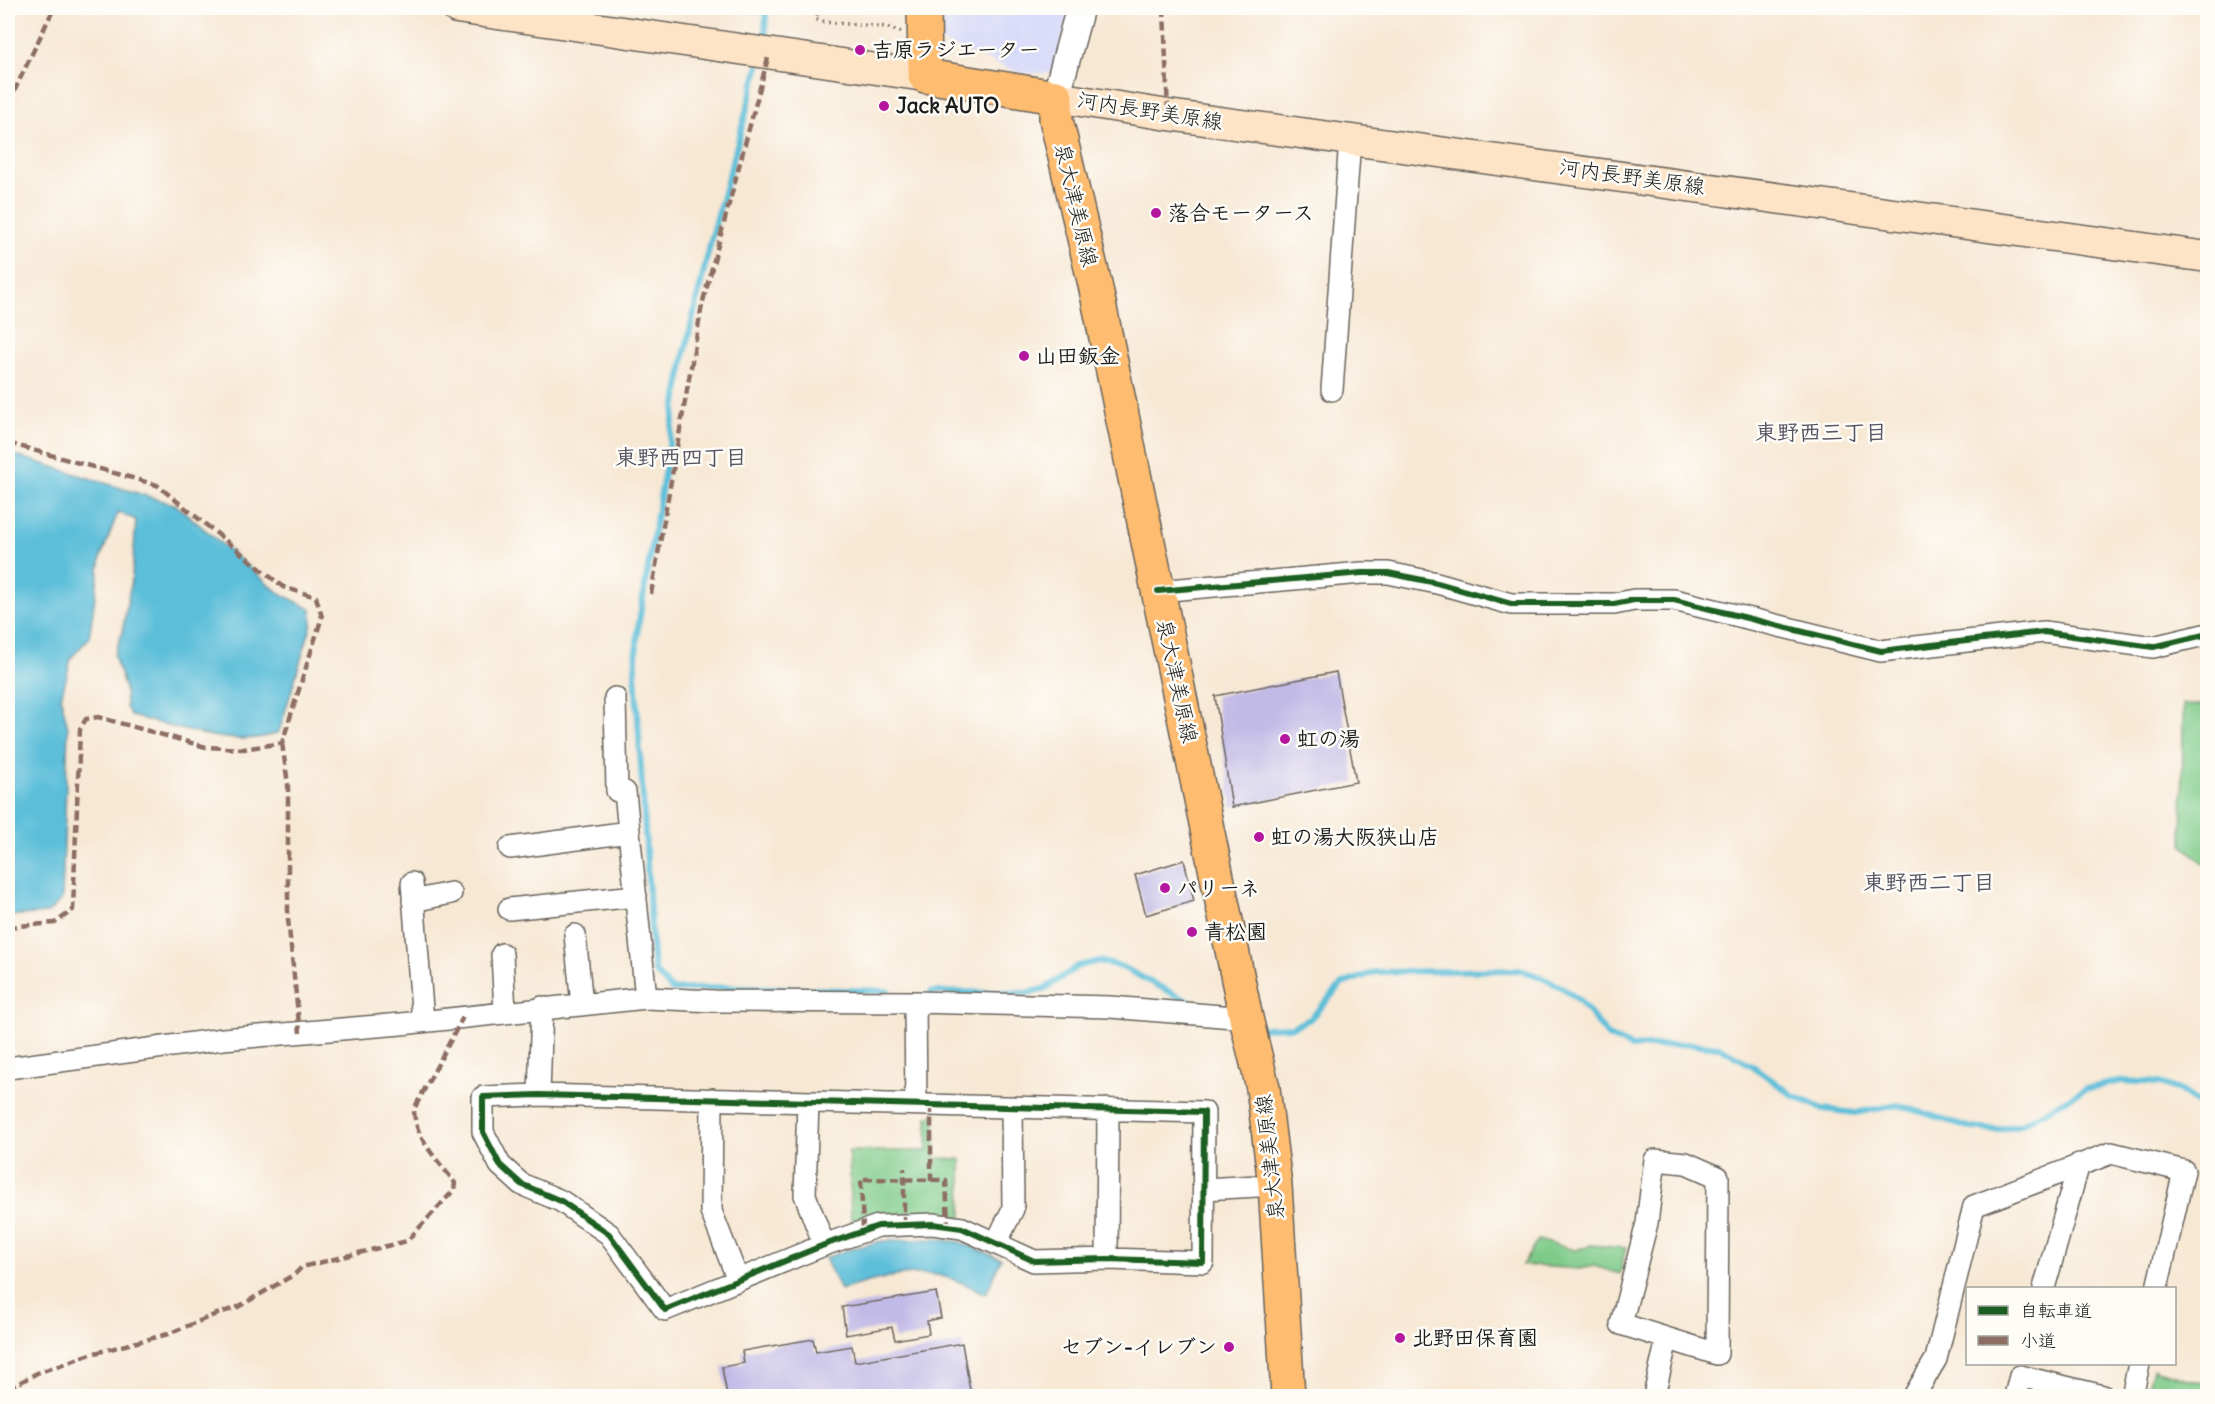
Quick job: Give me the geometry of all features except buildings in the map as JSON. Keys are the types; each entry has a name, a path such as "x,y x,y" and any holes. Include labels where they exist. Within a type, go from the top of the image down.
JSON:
{"main road":[{"path":"457,8 1056,97"},
{"path":"924,23 925,76"},
{"name":"河内長野美原線","path":"1056,97 1168,115 2208,257"},
{"name":"泉大津美原線","path":"1056,97 1056,118 1096,289 1246,1018 1263,1088 1275,1185 1288,1396"}],"street":[{"path":"1056,97 1080,8"},
{"path":"1332,390 1350,139"},
{"path":"1158,591 1362,573 1388,573 1437,583 1511,604 1614,604 1634,600 1674,600 1881,651 2044,632 2153,647 2208,634"},
{"path":"615,698 617,791 625,792 646,998"},
{"path":"510,848 629,831"},
{"path":"423,1021 413,892 451,894"},
{"path":"509,909 636,896"},
{"path":"575,935 582,1005"},
{"path":"502,954 505,1012"},
{"path":"8,1068 223,1039 646,998 1110,1007 1246,1018"},
{"path":"915,1002 916,1104"},
{"path":"539,1095 542,1007"},
{"path":"539,1095 808,1102 1204,1112 1203,1262 1034,1261 962,1228 933,1224 878,1226 824,1245 665,1310 609,1234 561,1201 521,1184 500,1165 483,1132 483,1097 539,1095"},
{"path":"712,1099 711,1211 738,1280"},
{"path":"808,1102 805,1195 824,1245"},
{"path":"996,1243 1013,1209 1012,1107"},
{"path":"1107,1260 1108,1109"},
{"path":"1914,1396 1936,1359 1974,1206 2111,1153 2184,1171 2157,1287"},
{"path":"1654,1160 1686,1162 1718,1177 1718,1354 1667,1339 1620,1324 1647,1223 1654,1160"},
{"path":"2044,1287 2079,1164"},
{"path":"1204,1189 1275,1185"},
{"path":"1654,1396 1667,1339"},
{"path":"2132,1396 2139,1365"},
{"path":"2015,1396 2022,1370 2103,1396"}],"path":[{"path":"818,8 816,19 825,22 886,27 924,23"}],"shaded area":[{"path":"935,8 1071,8 1053,73 1020,73 936,40"}],"green space":[{"path":"2183,704 2207,705 2207,866 2182,845"},
{"path":"935,1115 935,1158 961,1159 962,1218 906,1213 851,1222 849,1151 927,1151 928,1116"},
{"path":"1538,1240 1575,1250 1591,1245 1626,1248 1620,1274 1594,1266 1579,1269 1522,1265"},
{"path":"2153,1369 2207,1384 2207,1396 2145,1396"}],"water":[{"path":"8,453 176,505 279,593 311,609 312,623 279,732 244,739 224,738 131,716 126,707 125,689 114,655 122,634 132,576 136,520 118,512 101,557 89,638 71,658 61,698 68,728 62,899 48,913 8,916"},
{"path":"934,1239 959,1242 1001,1259 986,1294 951,1279 928,1274 894,1276 840,1290 825,1258 881,1241"}],"waterway":[{"path":"738,8 766,12 765,41"},
{"path":"759,65 712,236 685,351 638,627 635,672 653,958 655,972 672,990 727,987 888,991"},
{"path":"931,992 1028,993 1046,988 1078,966 1099,961 1122,967 1189,1002"},
{"path":"1263,1028 1292,1027 1310,1019 1342,984 1375,972 1520,970 1563,988 1580,1001 1608,1036 1631,1047 1691,1044 1719,1047 1753,1066 1792,1095 1823,1109 1855,1113 1898,1105 1972,1128 1996,1130 2020,1125 2085,1089 2121,1081 2160,1083 2179,1090 2208,1110"}],"marked path":[{"path":"8,104 54,8"},
{"path":"1164,8 1168,115"},
{"path":"651,594 702,305 769,54"},
{"path":"8,443 157,485 283,587 316,597 322,617 282,743 243,749 206,747 98,717 86,719 80,729 73,910 55,923 8,927"},
{"path":"282,743 288,784 288,919 300,1033"},
{"path":"8,1389 37,1373 91,1354 168,1334 238,1307 295,1274 302,1267 407,1241 454,1190 455,1183 422,1139 415,1120 414,1109 463,1017"},
{"path":"931,1105 931,1181"},
{"path":"904,1168 904,1225"},
{"path":"863,1230 861,1179 946,1180 948,1226"}],"cycle path":[{"path":"1158,591 1362,573 1388,573 1437,583 1511,604 1614,604 1634,600 1674,600 1881,651 2044,632 2153,647 2208,634"},
{"path":"539,1095 1204,1112 1203,1262 1107,1259 1034,1261 962,1228 933,1224 878,1226 824,1245 665,1310 609,1234 561,1201 521,1184 500,1165 483,1132 483,1097 539,1095"}],"place":[{"name":"吉原ラジエーター","path":"860,50"},
{"name":"Jack AUTO","path":"884,106"},
{"name":"落合モータース","path":"1156,213"},
{"name":"山田鈑金","path":"1024,356"},
{"name":"虹の湯","path":"1285,739"},
{"name":"虹の湯大阪狭山店","path":"1259,837"},
{"name":"パリーネ","path":"1165,888"},
{"name":"青松園","path":"1192,932"},
{"name":"北野田保育園","path":"1400,1338"},
{"name":"セブン-イレブン","path":"1229,1347"}],"district":[{"name":"東野西三丁目","path":"1821,432"},
{"name":"東野西四丁目","path":"681,457"},
{"name":"東野西二丁目","path":"1929,882"}]}
